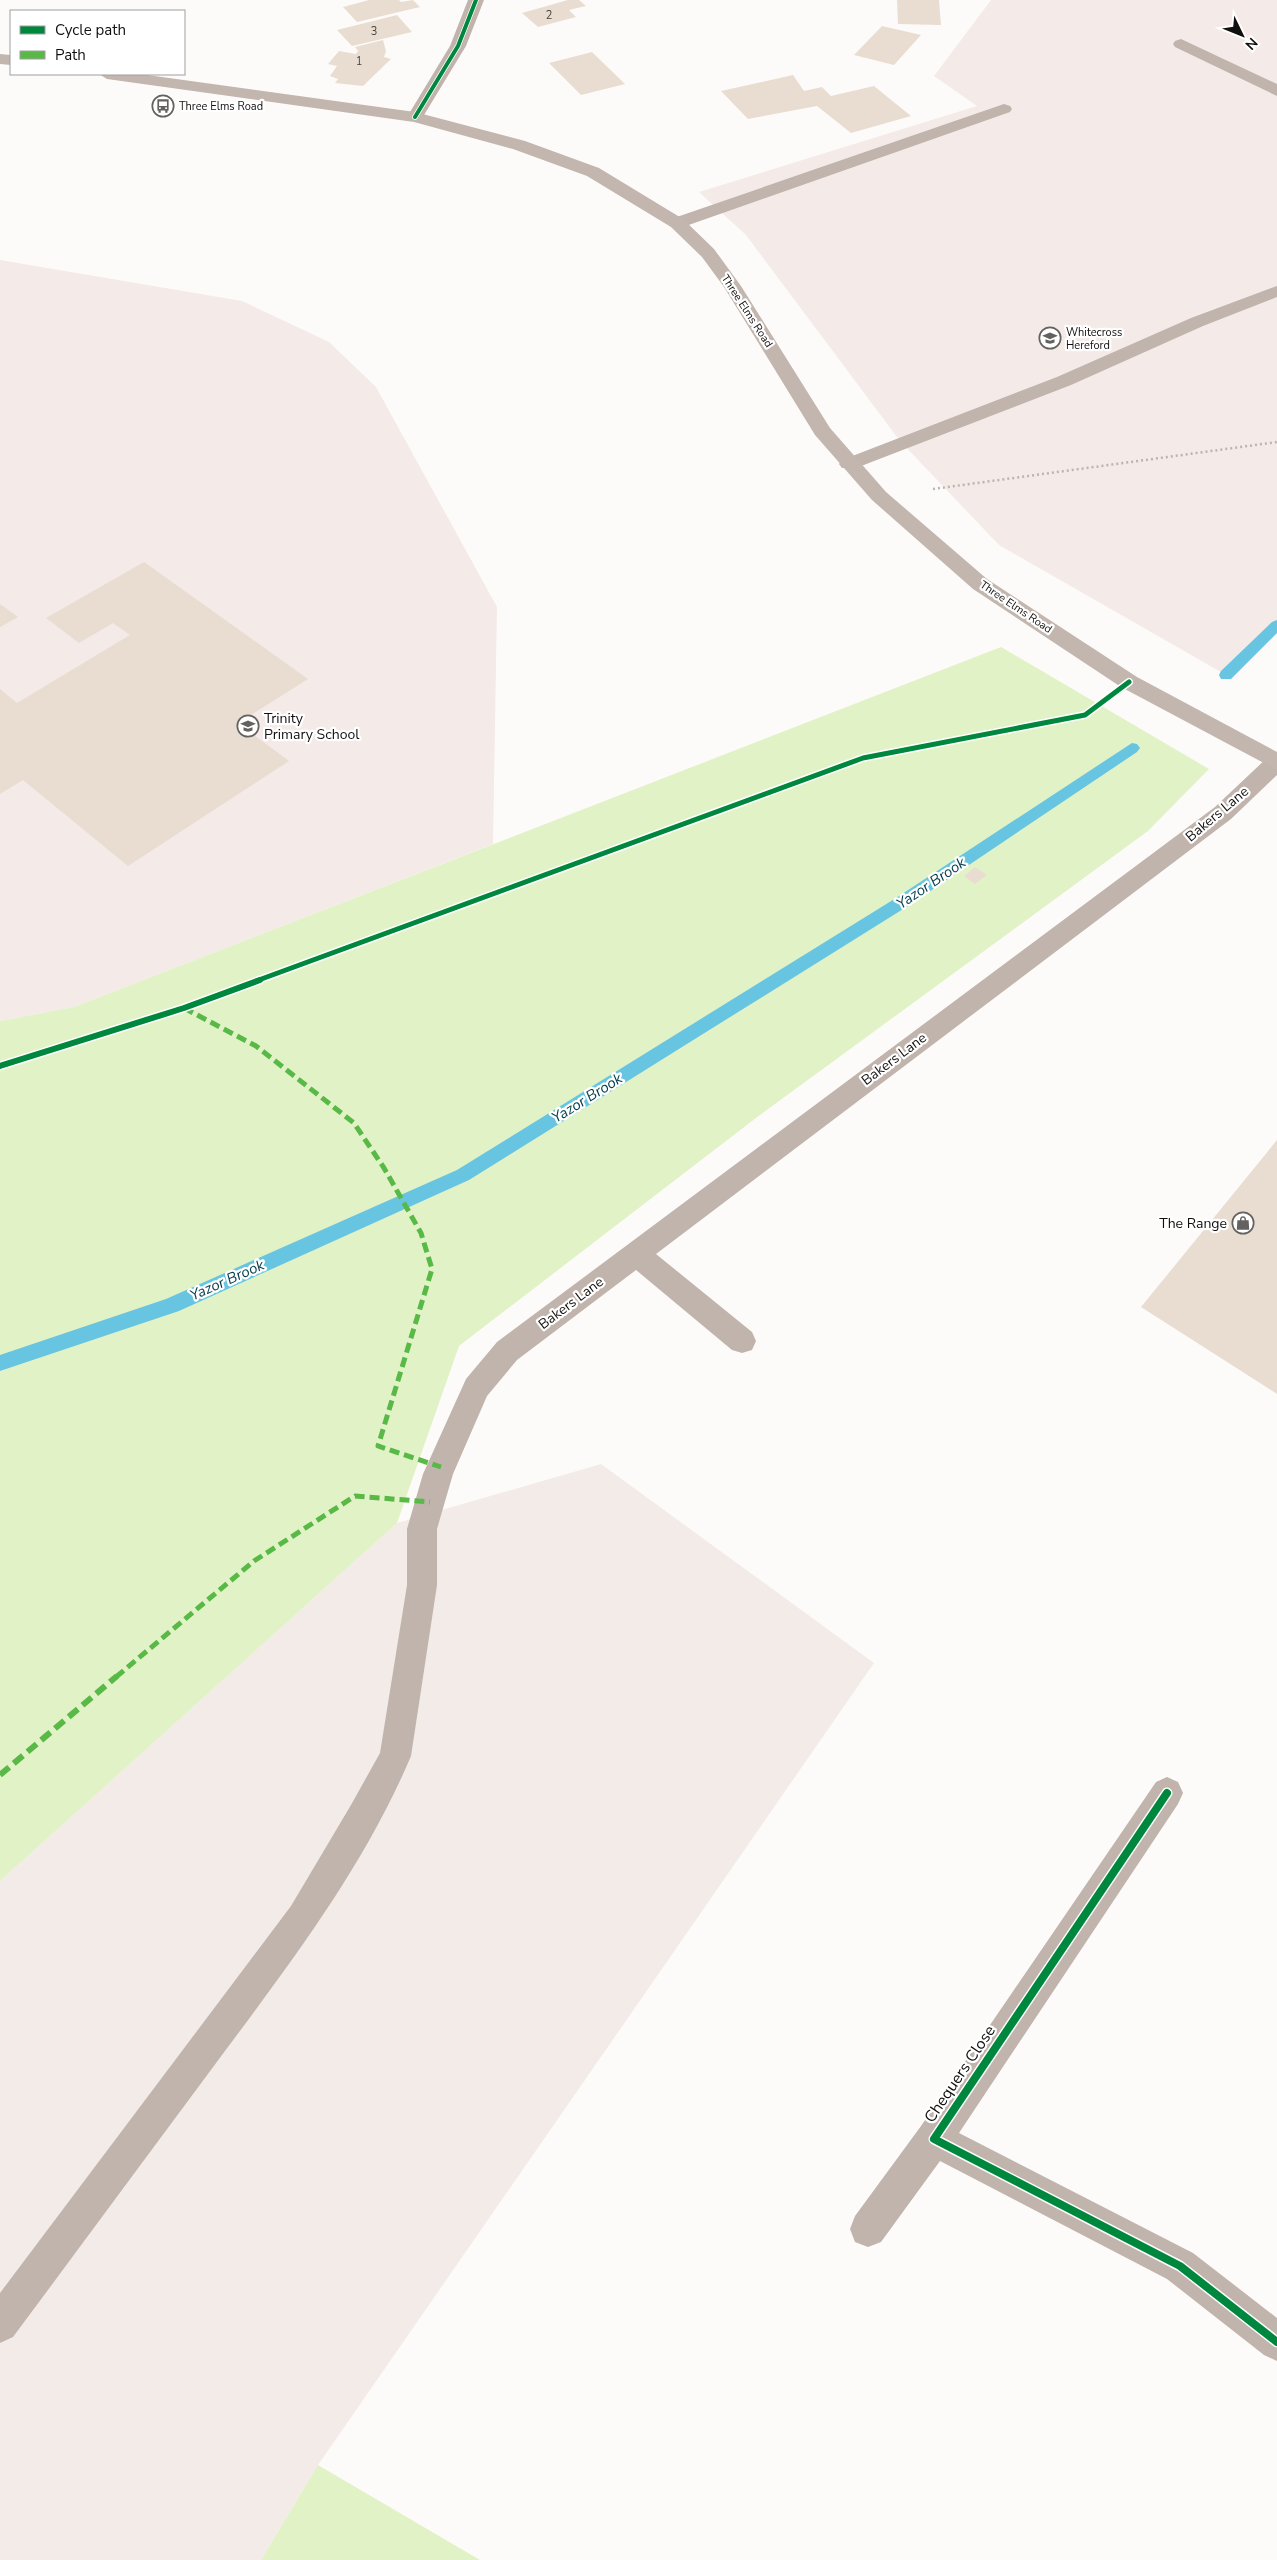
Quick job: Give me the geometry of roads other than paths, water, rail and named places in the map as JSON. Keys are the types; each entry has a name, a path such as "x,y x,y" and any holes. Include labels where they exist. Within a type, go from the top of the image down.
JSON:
{"main road":[{"name":"Three Elms Road","path":"114,75 414,117 519,145 593,172 677,223 708,253 732,286 822,431 849,464 879,496 980,584 1129,682 1277,762"}],"street":[{"path":"414,117 458,46 476,0"},
{"path":"1181,44 1258,80 1277,91"},
{"path":"677,223 1004,109"},
{"path":"849,464 1064,381 1196,322 1277,291"},
{"name":"Bakers Lane","path":"0,2324 303,1918 363,1817 394,1756 422,1585 422,1529 438,1474 476,1388 507,1351 1223,813 1277,762"},
{"path":"636,1254 742,1341"},
{"name":"Chequers Close","path":"868,2229 934,2139 1167,1792"},
{"name":"Chequers Close","path":"934,2139 1180,2266 1277,2342"}],"waterway":[{"name":"Yazor Brook","path":"1226,675 1277,625"},
{"name":"Yazor Brook","path":"0,1363 172,1305 463,1175 902,902 1132,748"}],"place":[{"name":"Three Elms Road","path":"163,106"},
{"name":"Whitecross Hereford","path":"1050,338"},
{"name":"Trinity Primary School","path":"248,726"},
{"name":"The Range","path":"1243,1223"}]}
